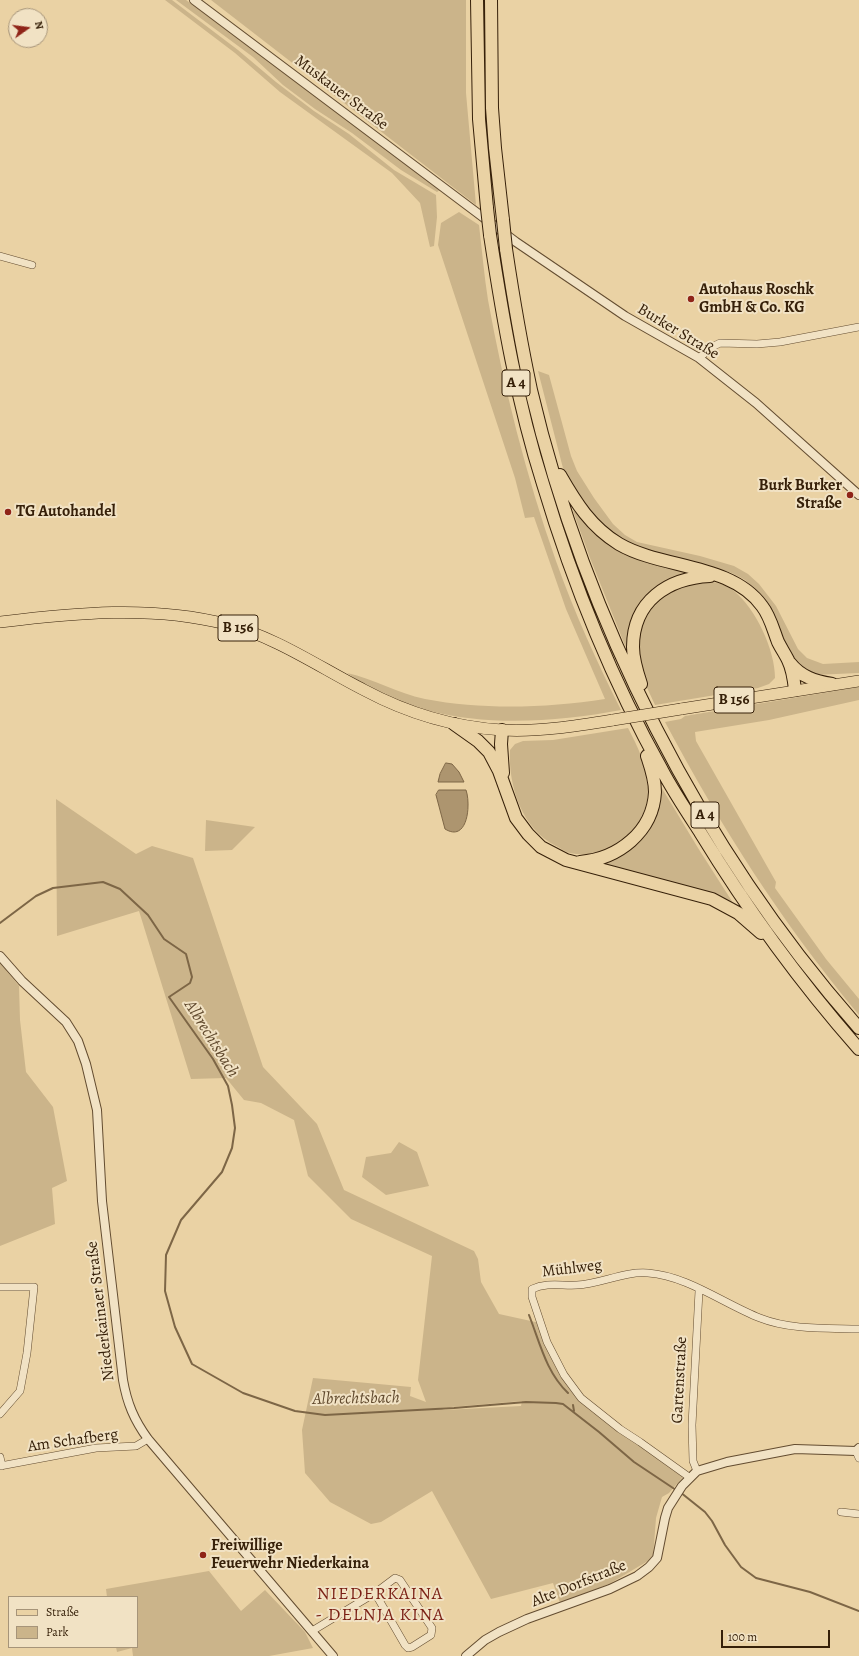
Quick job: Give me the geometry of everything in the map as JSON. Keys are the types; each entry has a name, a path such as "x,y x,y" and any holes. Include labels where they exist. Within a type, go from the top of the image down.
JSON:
{"highway":[{"name":"A 4","path":"477,0 479,119 490,235 503,322 542,484 583,600 632,711 662,771 686,811 728,878 775,946 859,1049"},
{"name":"A 4","path":"491,0 495,148 506,249 518,324 532,390 549,455 573,533 596,596 631,677 680,772 731,857 797,950 859,1028"},
{"path":"549,455 577,506 593,524 610,538 639,554 693,568 740,585 758,600 767,613 779,643 789,662 812,680 832,684"},
{"path":"657,728 635,664 633,648 637,624 648,603 667,586 690,578 716,576"},
{"path":"779,643 791,691"},
{"path":"789,662 791,691"},
{"path":"575,862 599,858 619,850 637,835 650,816 655,792 653,774 632,711"},
{"path":"454,724 478,741 489,752 504,784 516,818 528,834 548,852 575,862 712,899 738,913 775,946"},
{"path":"502,730 501,744 504,784"}],"main road":[{"name":"B 156","path":"0,622 99,612 144,612 182,615 227,624 269,640 299,654 364,690 419,715 454,724 502,730 545,729 613,720 832,684 859,681"}],"street":[{"name":"Muskauer Straße","path":"194,0 471,209"},
{"name":"Burker Straße","path":"471,209 598,299 700,358 756,403 859,495"},
{"path":"0,256 32,265"},
{"path":"700,358 712,347 720,343 757,344 780,342 859,327"},
{"name":"Niederkainaer Straße","path":"0,956 22,980 66,1022 78,1041 86,1064 97,1110 102,1201 123,1380 126,1399 131,1412 137,1424 148,1439 333,1656"},
{"name":"Mühlweg","path":"689,1477 640,1442 620,1430 581,1398 564,1375 547,1342 532,1297 532,1289 540,1285 577,1285 635,1273 651,1273 685,1283 762,1319 793,1326 859,1329"},
{"path":"0,1288 34,1287 27,1353 20,1391 0,1414"},
{"name":"Gartenstraße","path":"697,1471 694,1461 692,1425 699,1291"},
{"name":"Am Schafberg","path":"1,1466 96,1448 136,1446 148,1439"},
{"name":"Alte Dorfstraße","path":"466,1656 485,1640 499,1632 610,1589 636,1576 649,1567 657,1558 664,1518 673,1498 689,1477 697,1471 727,1462 795,1449 858,1452"},
{"path":"0,1457 1,1466"},
{"path":"841,1512 859,1514"},
{"path":"312,1631 375,1593 395,1578 400,1580 432,1628 431,1635 412,1648 408,1648 375,1593"}],"green space":[{"path":"165,0 172,0 238,50 276,82 314,111 349,134 394,170 436,195 437,217 434,246 430,247 420,203 392,173 280,92 235,53"},
{"path":"176,0 186,0 440,190 437,192 401,170 352,133 315,109 283,85 253,57"},
{"path":"211,0 466,0 466,93 476,205"},
{"path":"459,212 479,225 488,300 501,366 517,432 545,529 578,618 621,710 586,716 551,719 515,721 479,719 444,714 410,705 377,692 347,673 425,699 447,703 492,706 537,706 605,699 566,609 534,517 525,518 515,478 438,245 441,223"},
{"path":"538,371 549,375 571,456 577,471 613,524 625,535 637,542 700,556 734,566 748,574 759,584 776,606 798,649 807,658 823,664 859,662 859,673 813,675 790,658 770,609 764,599 745,580 723,570 637,548 600,525 565,476"},
{"path":"573,511 576,512 591,528 697,573 662,585 629,647 626,648"},
{"path":"709,581 729,587 750,608 768,643 772,655 775,678 769,684 758,688 655,705 643,679 636,646 647,608 674,585"},
{"path":"859,687 859,700 769,720 695,732 696,741 776,882 775,888 826,959 859,999 859,1015 804,945 754,873 708,799 665,722 681,719 685,716"},
{"path":"628,728 646,772 648,788 647,803 642,817 634,829 624,839 612,847 599,852 585,854 564,851 544,838 534,829 526,818 515,792 510,764 510,750 515,744 523,741 553,740"},
{"path":"660,785 735,906 739,905 754,926 746,918 596,863 624,852 642,839 650,823"},
{"path":"56,799 136,854 152,846 193,858 263,1067 317,1124 344,1190 474,1251 478,1259 481,1282 499,1314 540,1323 573,1387 640,1446 683,1477 669,1493 662,1497 656,1518 653,1558 609,1584 560,1603 553,1583 491,1599 432,1491 381,1522 371,1524 330,1502 305,1473 302,1430 313,1378 411,1387 410,1396 426,1402 418,1380 432,1256 351,1219 308,1176 294,1120 261,1103 244,1100 226,1078 191,1079 139,911 57,936","holes":["522,1401 521,1406 444,1410 439,1408"]},
{"path":"206,820 255,827 232,850 205,851"},
{"path":"0,963 19,986 20,1020 26,1072 53,1107 67,1181 52,1188 55,1224 0,1246"},
{"path":"399,1142 417,1152 429,1186 386,1195 362,1177 366,1157 391,1153"},
{"path":"209,1571 241,1611 265,1590 305,1632 313,1648 269,1656 133,1656 132,1648 138,1648 138,1596 107,1596 106,1589"},
{"path":"116,1648 132,1648 117,1652"}],"shaded area":[{"path":"446,763 452,764 459,772 464,782 438,782 440,774"},
{"path":"439,790 466,790 468,812 463,827 459,831 453,832 445,829 436,795"}],"waterway":[{"name":"Albrechtsbach","path":"0,923 36,896 53,888 103,882 120,889 148,915 164,939 186,954 192,977 190,983 169,997 213,1059 228,1086 235,1128 232,1148 222,1172 181,1220 166,1255 165,1291 175,1327 192,1364 243,1393 295,1411 325,1415 454,1408 526,1402 563,1404 634,1462 676,1490"},
{"path":"529,1315 544,1357 554,1376 568,1393"},
{"name":"Albrechtsbach","path":"573,1405 574,1411"},
{"name":"Albrechtsbach","path":"680,1492 705,1512 712,1521 725,1545 741,1567 756,1578 810,1592 859,1611"}],"place":[{"name":"Autohaus Roschk GmbH & Co. KG","path":"691,299"},
{"name":"Burk Burker Straße","path":"850,495"},
{"name":"TG Autohandel","path":"8,512"},
{"name":"Freiwillige Feuerwehr Niederkaina","path":"203,1555"}],"district":[{"name":"NIEDERKAINA - DELNJA KINA","path":"380,1605"}]}
